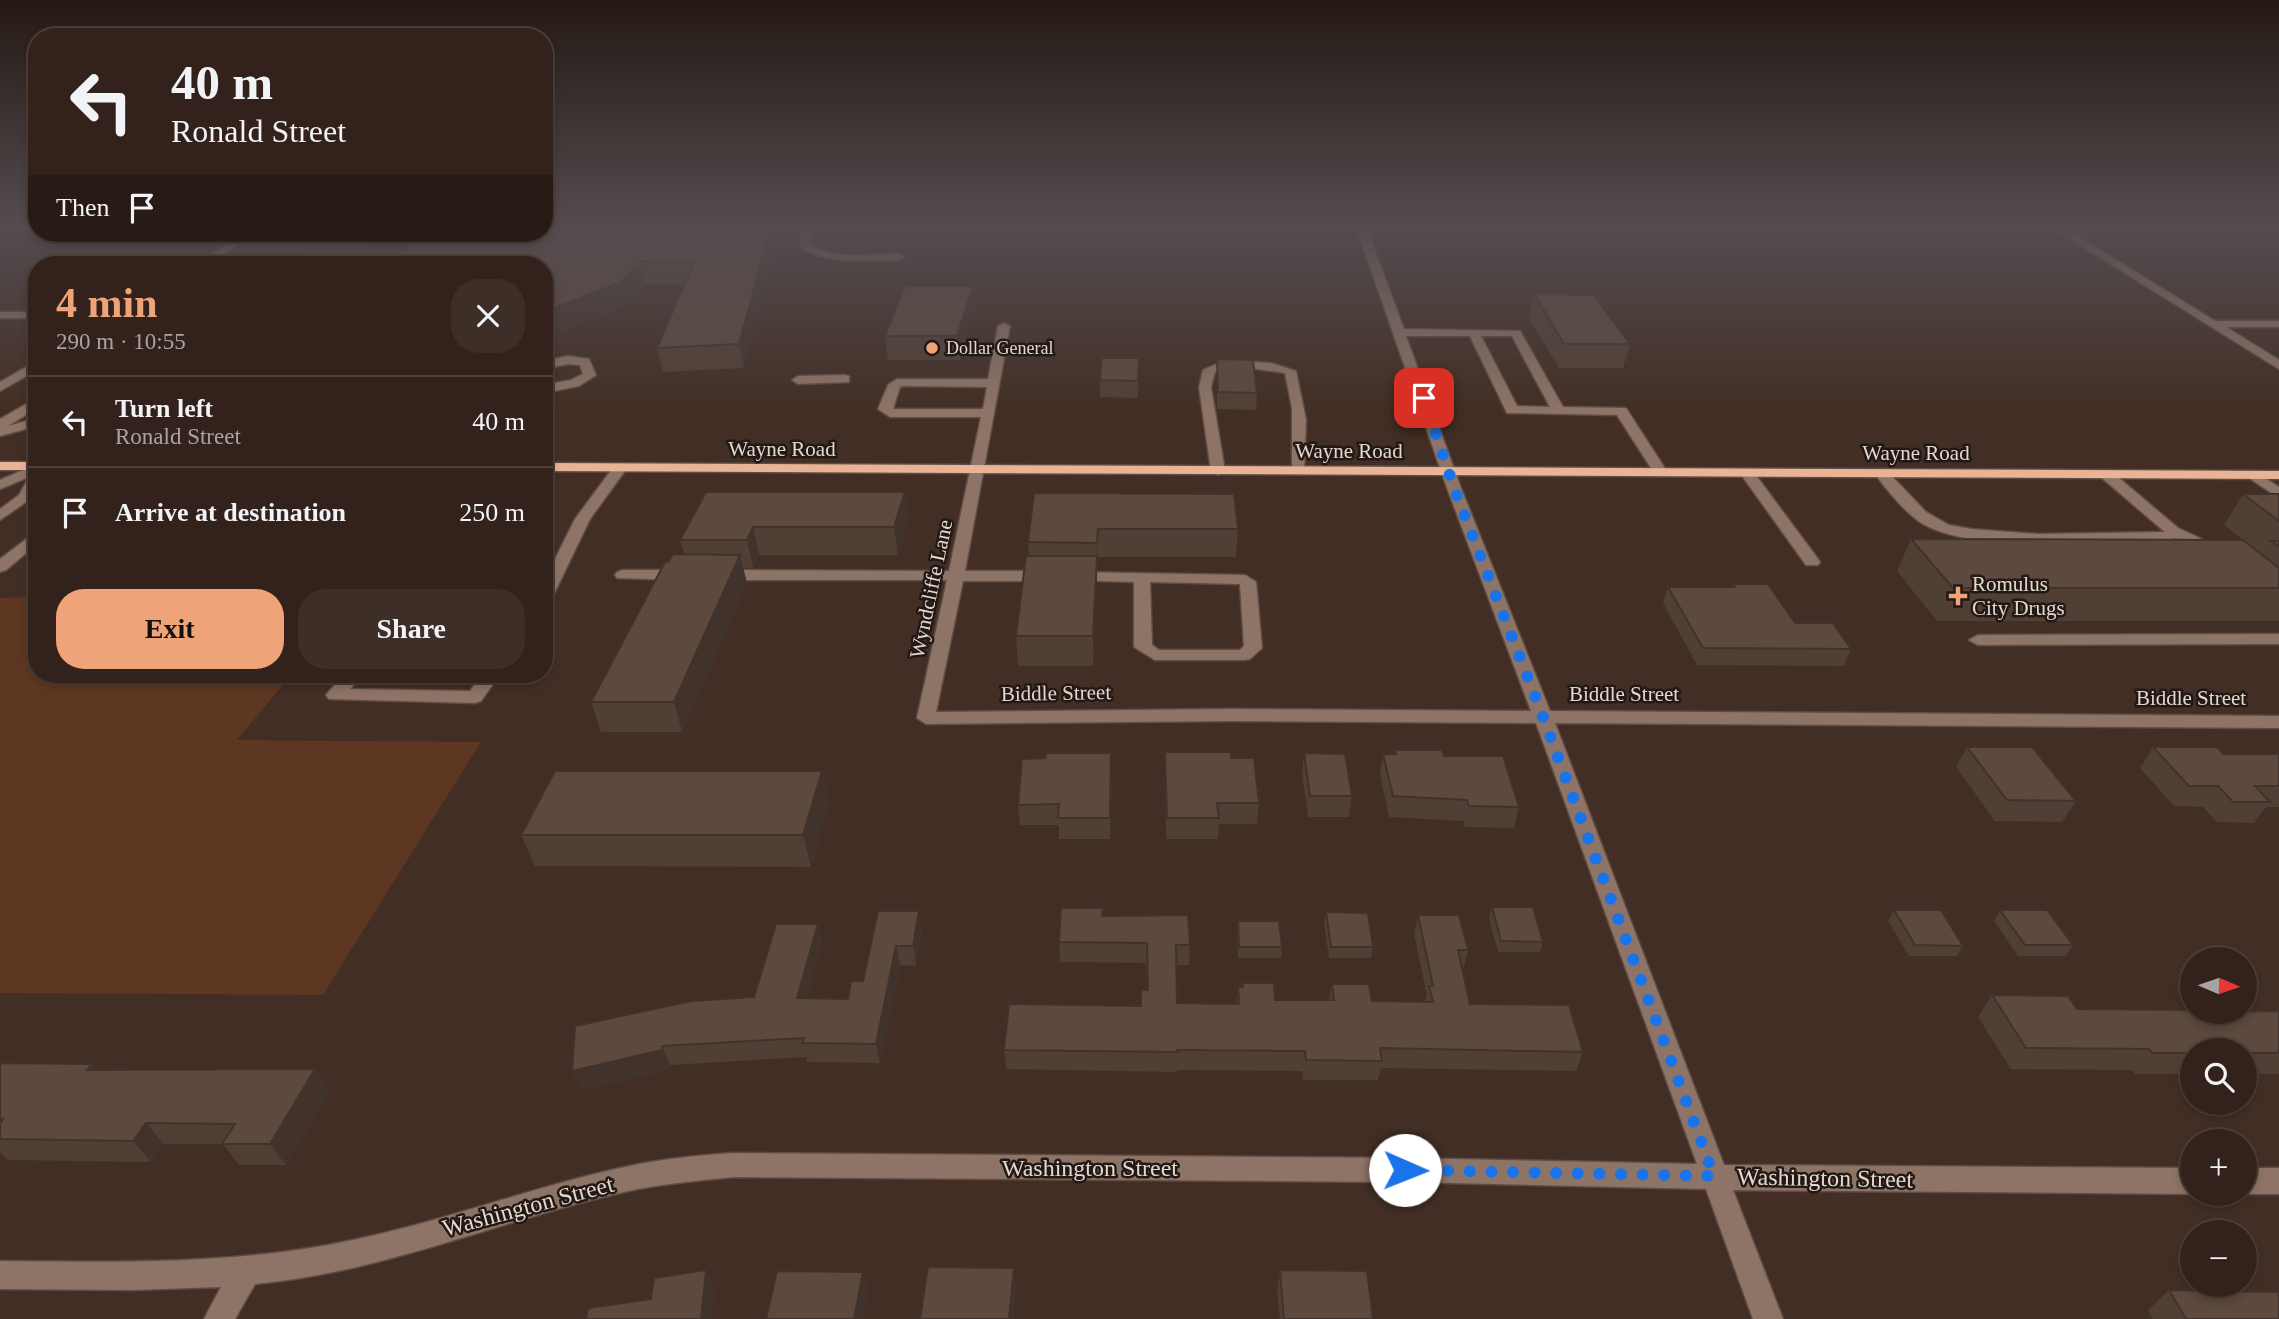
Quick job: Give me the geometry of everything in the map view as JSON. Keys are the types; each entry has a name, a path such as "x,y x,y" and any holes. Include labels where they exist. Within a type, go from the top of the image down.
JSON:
{"main road":[{"path":"0,466 28,467"},
{"name":"Wayne Road","path":"553,467 2279,475"}],"street":[{"path":"1384,289 1454,488 1769,1319"},
{"path":"2155,289 2279,365"},
{"path":"0,315 28,315"},
{"path":"2212,324 2279,324"},
{"name":"Wyndcliffe Lane","path":"926,718 978,470 1004,326"},
{"path":"1399,332 1516,333 1559,411"},
{"path":"1474,332 1513,410 1621,411 1661,473"},
{"path":"553,363 568,360 585,362 590,375 575,383 553,387"},
{"path":"1218,471 1205,387 1209,370 1218,366 1274,366 1290,371 1296,386 1300,431 1299,471"},
{"path":"0,387 28,370"},
{"path":"798,380 845,379"},
{"path":"989,413 890,413 885,409 894,385 901,382 994,383"},
{"path":"0,425 28,408"},
{"path":"24,410 28,413"},
{"path":"0,432 28,423"},
{"path":"553,580 583,519 620,468"},
{"path":"0,485 28,471"},
{"path":"1747,473 1812,562"},
{"path":"1882,474 1926,520 1954,531 1990,536 2161,538 2171,535 2173,531"},
{"path":"2107,475 2173,531 2200,544 2220,559"},
{"path":"2254,475 2279,494"},
{"path":"0,516 25,498 28,492"},
{"path":"0,567 28,544"},
{"path":"623,575 1239,578 1248,583 1253,648 1244,655 1155,655 1143,647 1142,578"},
{"path":"1979,640 2279,639"},
{"path":"346,683 335,695 475,697 485,683"},
{"name":"Biddle Street","path":"926,718 1231,715 2279,722"},
{"name":"Washington Street","path":"0,1275 172,1277 244,1273 353,1255 626,1179 734,1165 1405,1170 1795,1180 2180,1181"},
{"path":"2257,1181 2279,1181"},
{"path":"219,1319 244,1273"}],"shaded area":[{"path":"28,597 28,683 284,683 237,740 481,742 323,995 0,993 0,598"}],"building":[{"path":"553,289 604,289 553,310"},
{"path":"683,289 754,289 739,344 657,348"},
{"path":"904,289 972,289 957,336 885,336"},
{"path":"1534,294 1594,295 1630,344 1564,344"},
{"path":"1102,358 1139,358 1138,381 1100,380"},
{"path":"1217,359 1253,360 1257,393 1218,392"},
{"path":"706,492 905,492 894,527 753,527 747,540 680,540"},
{"path":"1034,493 1234,494 1238,529 1098,529 1097,543 1028,542"},
{"path":"2243,494 2279,494 2279,521"},
{"path":"1911,539 2243,540 2279,568 2279,588 1953,588"},
{"path":"673,554 740,555 674,702 591,702 665,562 668,562"},
{"path":"1026,556 1097,556 1093,636 1016,636"},
{"path":"1733,584 1768,584 1795,623 1833,623 1851,649 1703,648 1668,587 1735,587"},
{"path":"1967,747 2032,747 2076,801 2007,800"},
{"path":"2153,747 2217,747 2223,754 2279,754 2279,786 2255,786 2270,802 2233,802 2218,786 2189,786"},
{"path":"1395,750 1442,750 1444,756 1503,756 1519,807 1469,806 1467,800 1393,796 1383,754 1396,754"},
{"path":"1165,752 1231,752 1231,758 1254,758 1259,803 1217,803 1219,818 1167,818"},
{"path":"1046,753 1111,753 1110,818 1058,818 1059,804 1018,805 1022,759 1045,758"},
{"path":"1304,753 1345,754 1352,796 1310,796"},
{"path":"555,771 822,771 803,835 521,835"},
{"path":"1492,907 1533,907 1543,942 1501,941"},
{"path":"1061,908 1103,908 1102,916 1188,915 1190,945 1176,945 1177,1003 1239,1004 1238,987 1243,987 1242,983 1274,983 1275,1000 1334,1000 1332,984 1369,984 1372,1001 1433,1002 1429,986 1433,986 1418,915 1459,915 1468,950 1458,950 1470,1004 1569,1005 1583,1052 1380,1048 1382,1061 1306,1060 1305,1051 1004,1050 1009,1004 1141,1006 1141,990 1148,990 1147,943 1059,942"},
{"path":"1894,910 1941,910 1963,946 1915,945"},
{"path":"2000,910 2047,910 2073,945 2025,945"},
{"path":"878,911 919,911 913,946 896,946 876,1044 802,1043 804,1038 662,1046 662,1050 572,1071 575,1026 691,1001 754,997 776,924 818,924 797,998 848,999 851,981 863,981"},
{"path":"1326,912 1368,913 1373,947 1331,947"},
{"path":"1238,921 1279,921 1282,947 1239,947"},
{"path":"1992,995 2068,996 2077,1009 2180,1010 2180,1024 2258,1024 2258,1011 2279,1011 2279,1053 2257,1053 2257,1038 2180,1038 2180,1053 2152,1053 2149,1049 2026,1048"},
{"path":"0,1063 92,1064 87,1070 315,1069 270,1144 222,1144 235,1124 146,1123 133,1141 0,1139 0,1123 3,1119 0,1119"},
{"path":"928,1267 1014,1268 1009,1319 920,1319"},
{"path":"706,1270 701,1319 586,1319 588,1308 651,1299 654,1278"},
{"path":"1280,1270 1367,1271 1373,1319 1284,1319"},
{"path":"777,1271 863,1272 854,1319 766,1319"},
{"path":"2169,1290 2180,1290 2180,1297 2257,1297 2257,1292 2279,1292 2279,1319 2186,1319"}],"place":[{"name":"Dollar General","path":"932,348"},
{"name":"Romulus City Drugs","path":"1958,596"}],"route":[{"path":"1405,1170 1714,1176 1543,717 1454,488 1424,398"}]}
